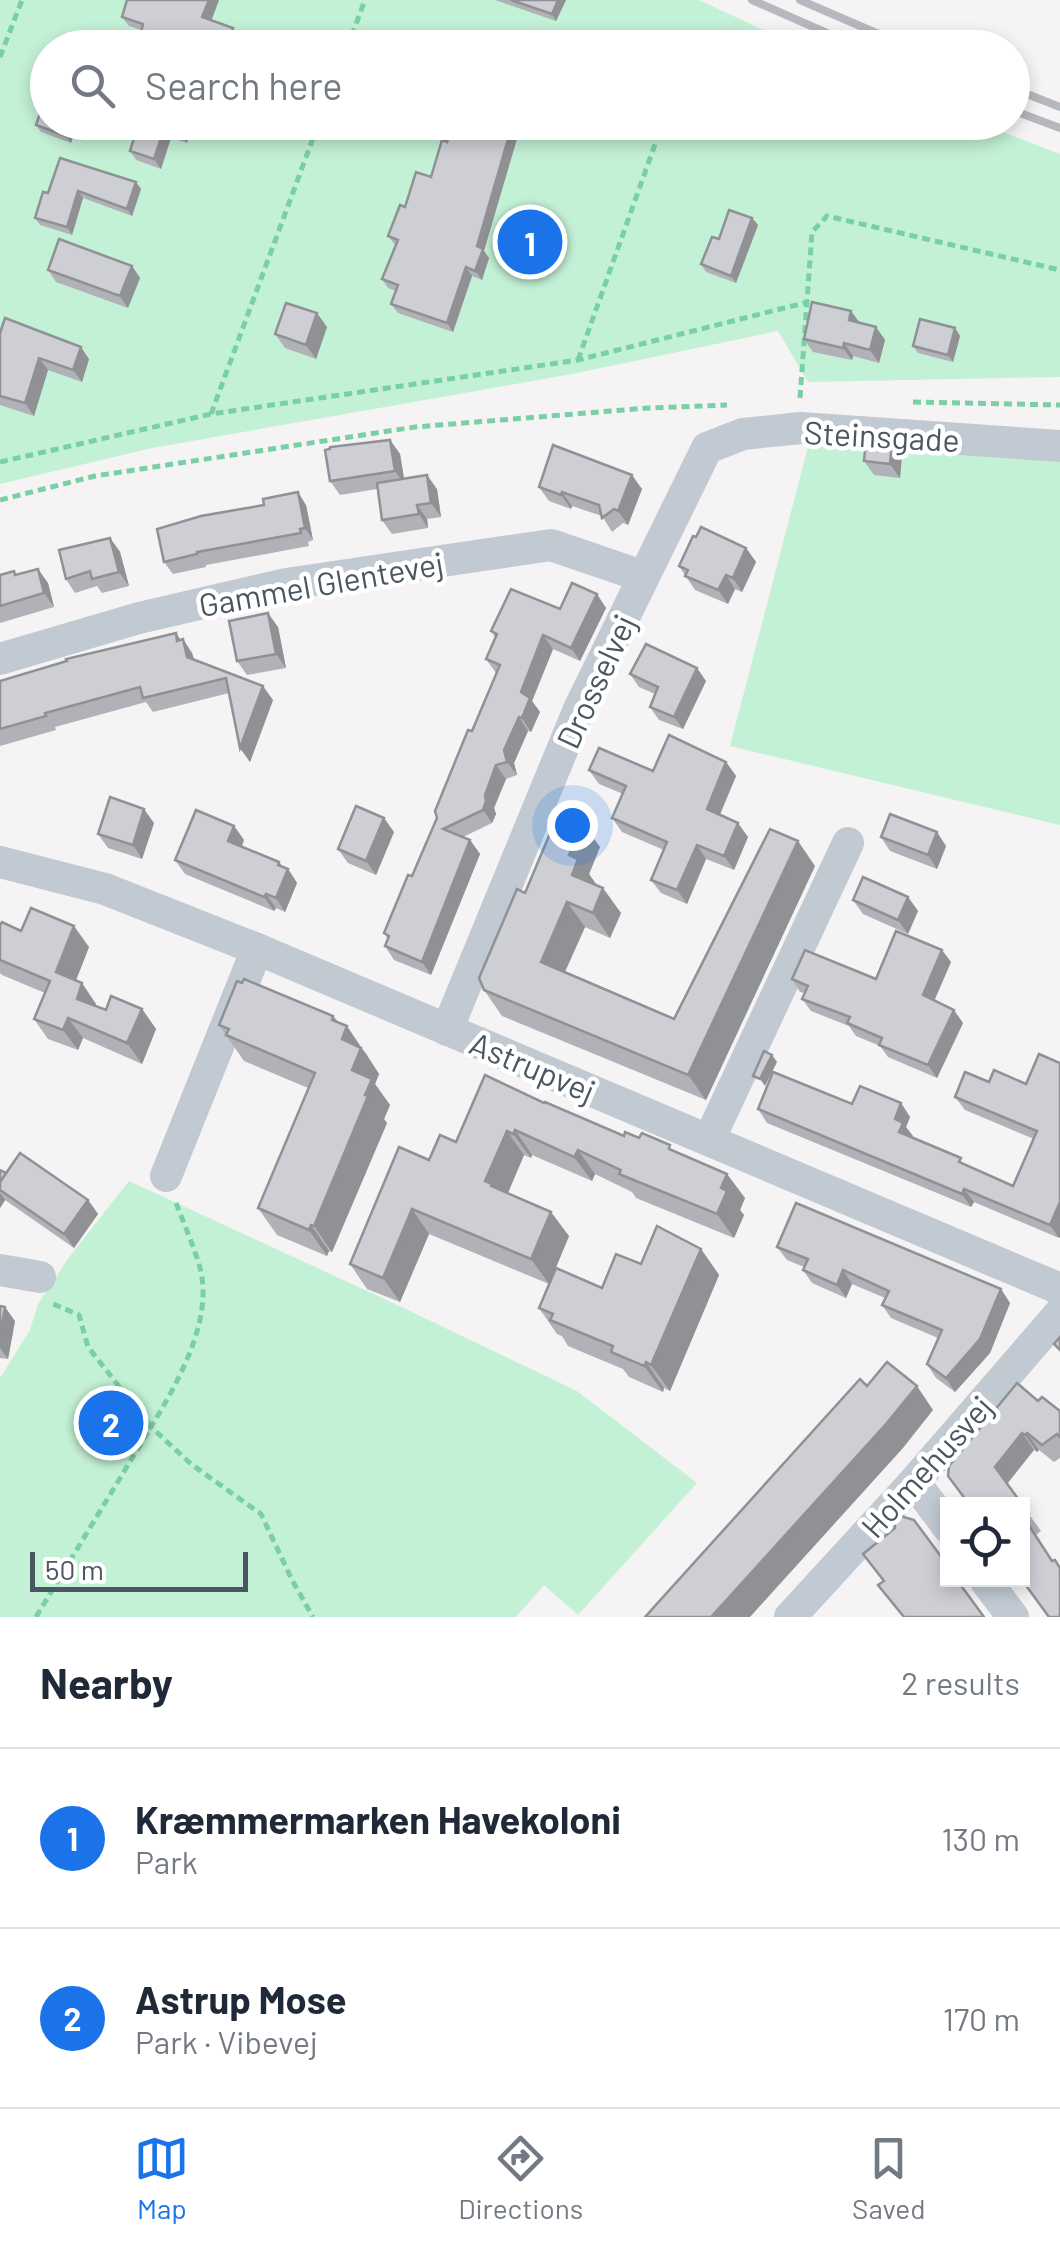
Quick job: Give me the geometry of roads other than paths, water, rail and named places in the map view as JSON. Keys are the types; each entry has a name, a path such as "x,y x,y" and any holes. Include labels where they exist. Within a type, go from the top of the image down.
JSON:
{"street":[{"name":"Steinsgade","path":"707,448 743,434 801,428 1060,446"},
{"name":"Drosselvej","path":"448,1030 579,709 707,448"},
{"name":"Gammel Glentevej","path":"0,658 139,618 286,584 551,545 642,579"},
{"path":"709,1140 848,843"},
{"name":"Astrupvej","path":"0,862 105,889 257,949 1060,1289"},
{"path":"166,1176 257,949"},
{"path":"0,1270 39,1287"},
{"name":"Holmehusvej","path":"790,1617 914,1482 1060,1313"},
{"path":"914,1482 940,1516"},
{"path":"990,1587 1012,1617"}],"railway":[{"path":"752,0 820,30"},
{"path":"800,0 869,30"},
{"path":"1030,95 1060,107"},
{"path":"1030,117 1060,128"}],"place":[{"name":"Kræmmermarken Havekoloni","path":"530,242"},
{"name":"Astrup Mose","path":"111,1423"}]}
